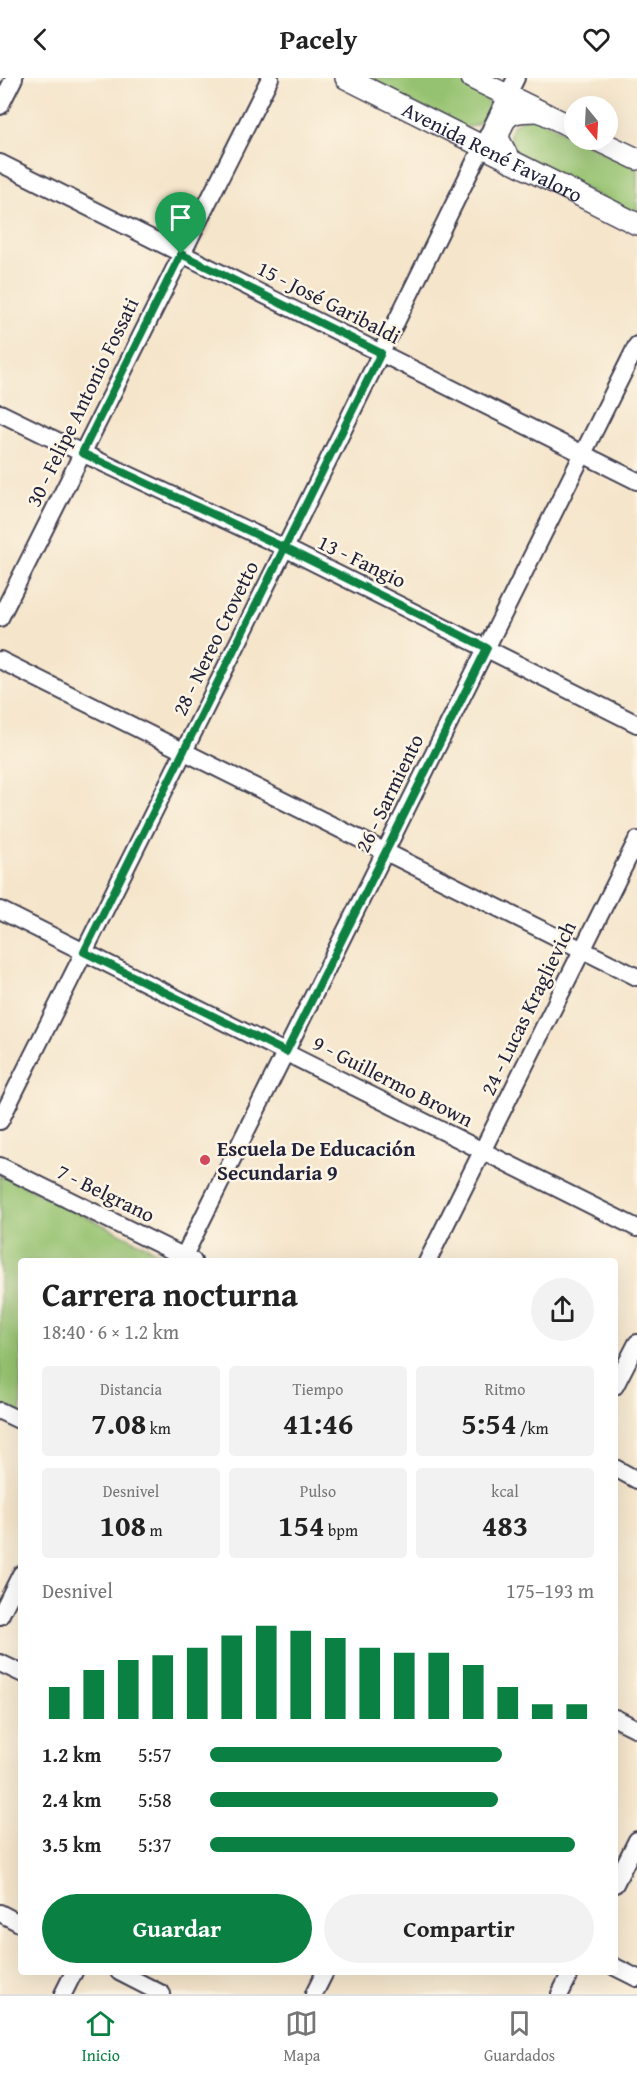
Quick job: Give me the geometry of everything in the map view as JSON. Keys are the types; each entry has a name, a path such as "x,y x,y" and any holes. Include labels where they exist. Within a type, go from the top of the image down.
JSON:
{"main road":[{"name":"Avenida René Favaloro","path":"346,78 637,224"},
{"path":"472,78 512,87 539,111 564,123"},
{"path":"510,161 498,138 501,125 508,115 521,111 539,111"},
{"path":"618,150 637,159"}],"street":[{"path":"0,106 14,78"},
{"name":"30 - Felipe Antonio Fossati","path":"0,618 270,78"},
{"name":"28 - Nereo Crovetto","path":"0,1121 512,87"},
{"name":"15 - José Garibaldi","path":"0,163 637,481"},
{"name":"26 - Sarmiento","path":"187,1258 286,1052 637,345"},
{"name":"13 - Fangio","path":"0,413 285,548 637,724"},
{"path":"0,660 637,977"},
{"name":"24 - Lucas Kraglievich","path":"429,1258 637,840"},
{"name":"9 - Guillermo Brown","path":"0,909 637,1228"},
{"name":"7 - Belgrano","path":"0,1166 182,1258"},
{"path":"618,1380 637,1343"},
{"path":"0,1411 18,1420"},
{"path":"618,1470 637,1480"},
{"path":"0,1616 18,1580"},
{"path":"0,1663 18,1672"},
{"path":"618,1720 637,1729"},
{"path":"618,1878 637,1840"},
{"path":"0,1913 18,1922"},
{"path":"618,1968 637,1978"},
{"path":"63,1994 72,1975"},
{"path":"125,1975 162,1994"},
{"path":"314,1994 324,1975"},
{"path":"560,1994 570,1975"}],"green space":[{"path":"361,78 458,79 473,86 485,96 488,112 486,117 477,124 461,128"},
{"path":"533,116 564,132 564,150 600,150 637,168 637,215 516,154 510,140 511,129 525,118"},
{"path":"0,1176 7,1177 160,1253 163,1258 18,1258 18,1413 0,1404"}],"place":[{"name":"Escuela De Educación Secundaria 9","path":"205,1160"}],"route":[{"path":"181,254 82,453 285,548 487,648 286,1052 84,952 285,548 381,353 181,254"}]}
